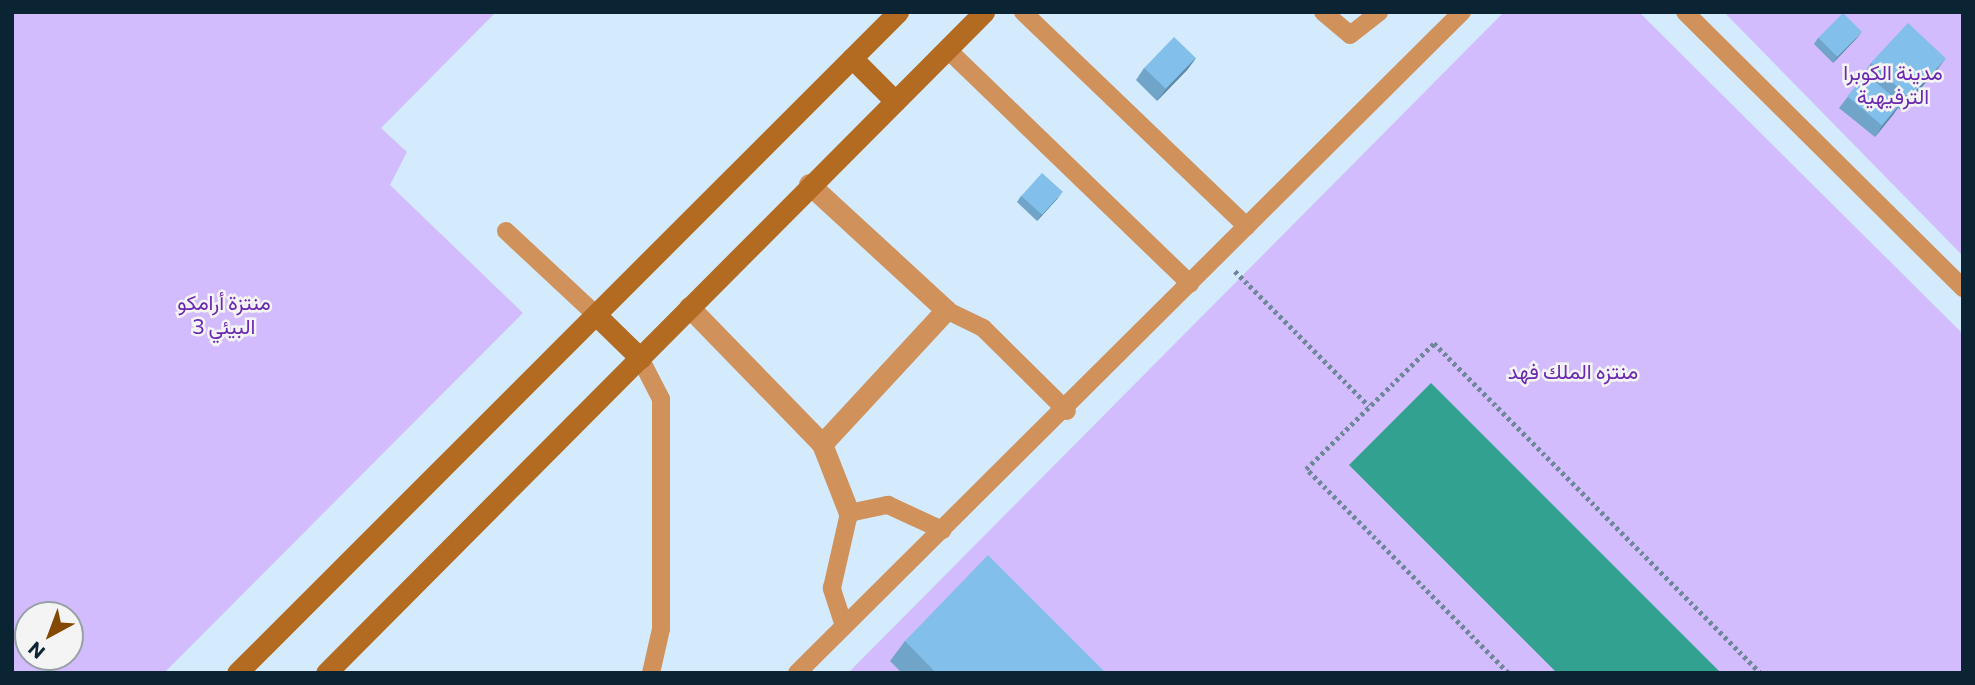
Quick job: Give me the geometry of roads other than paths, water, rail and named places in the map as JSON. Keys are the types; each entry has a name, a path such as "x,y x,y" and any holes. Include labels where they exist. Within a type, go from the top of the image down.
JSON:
{"street":[{"path":"237,673 898,12"},
{"path":"326,673 809,184 984,12"},
{"path":"852,58 895,101"},
{"path":"809,184 946,310 822,444"},
{"path":"689,307 822,444 849,513"},
{"path":"596,315 640,358"}],"lane":[{"path":"1023,12 1247,228"},
{"path":"1323,12 1350,35 1379,12"},
{"path":"797,673 1067,411 1462,12"},
{"path":"1685,12 1963,288"},
{"path":"947,49 1190,284"},
{"path":"506,231 596,315"},
{"path":"946,310 982,328 1067,411"},
{"path":"640,358 661,399 661,629 651,673"},
{"path":"844,626 832,588 849,513 888,505 942,530"}],"park label":[{"name":"مدينة الكوبرا الترفيهية","path":"1893,84"},
{"name":"منتزة أرامكو البيئي 3","path":"224,314"},
{"name":"منتزه الملك فهد","path":"1573,371"}]}
